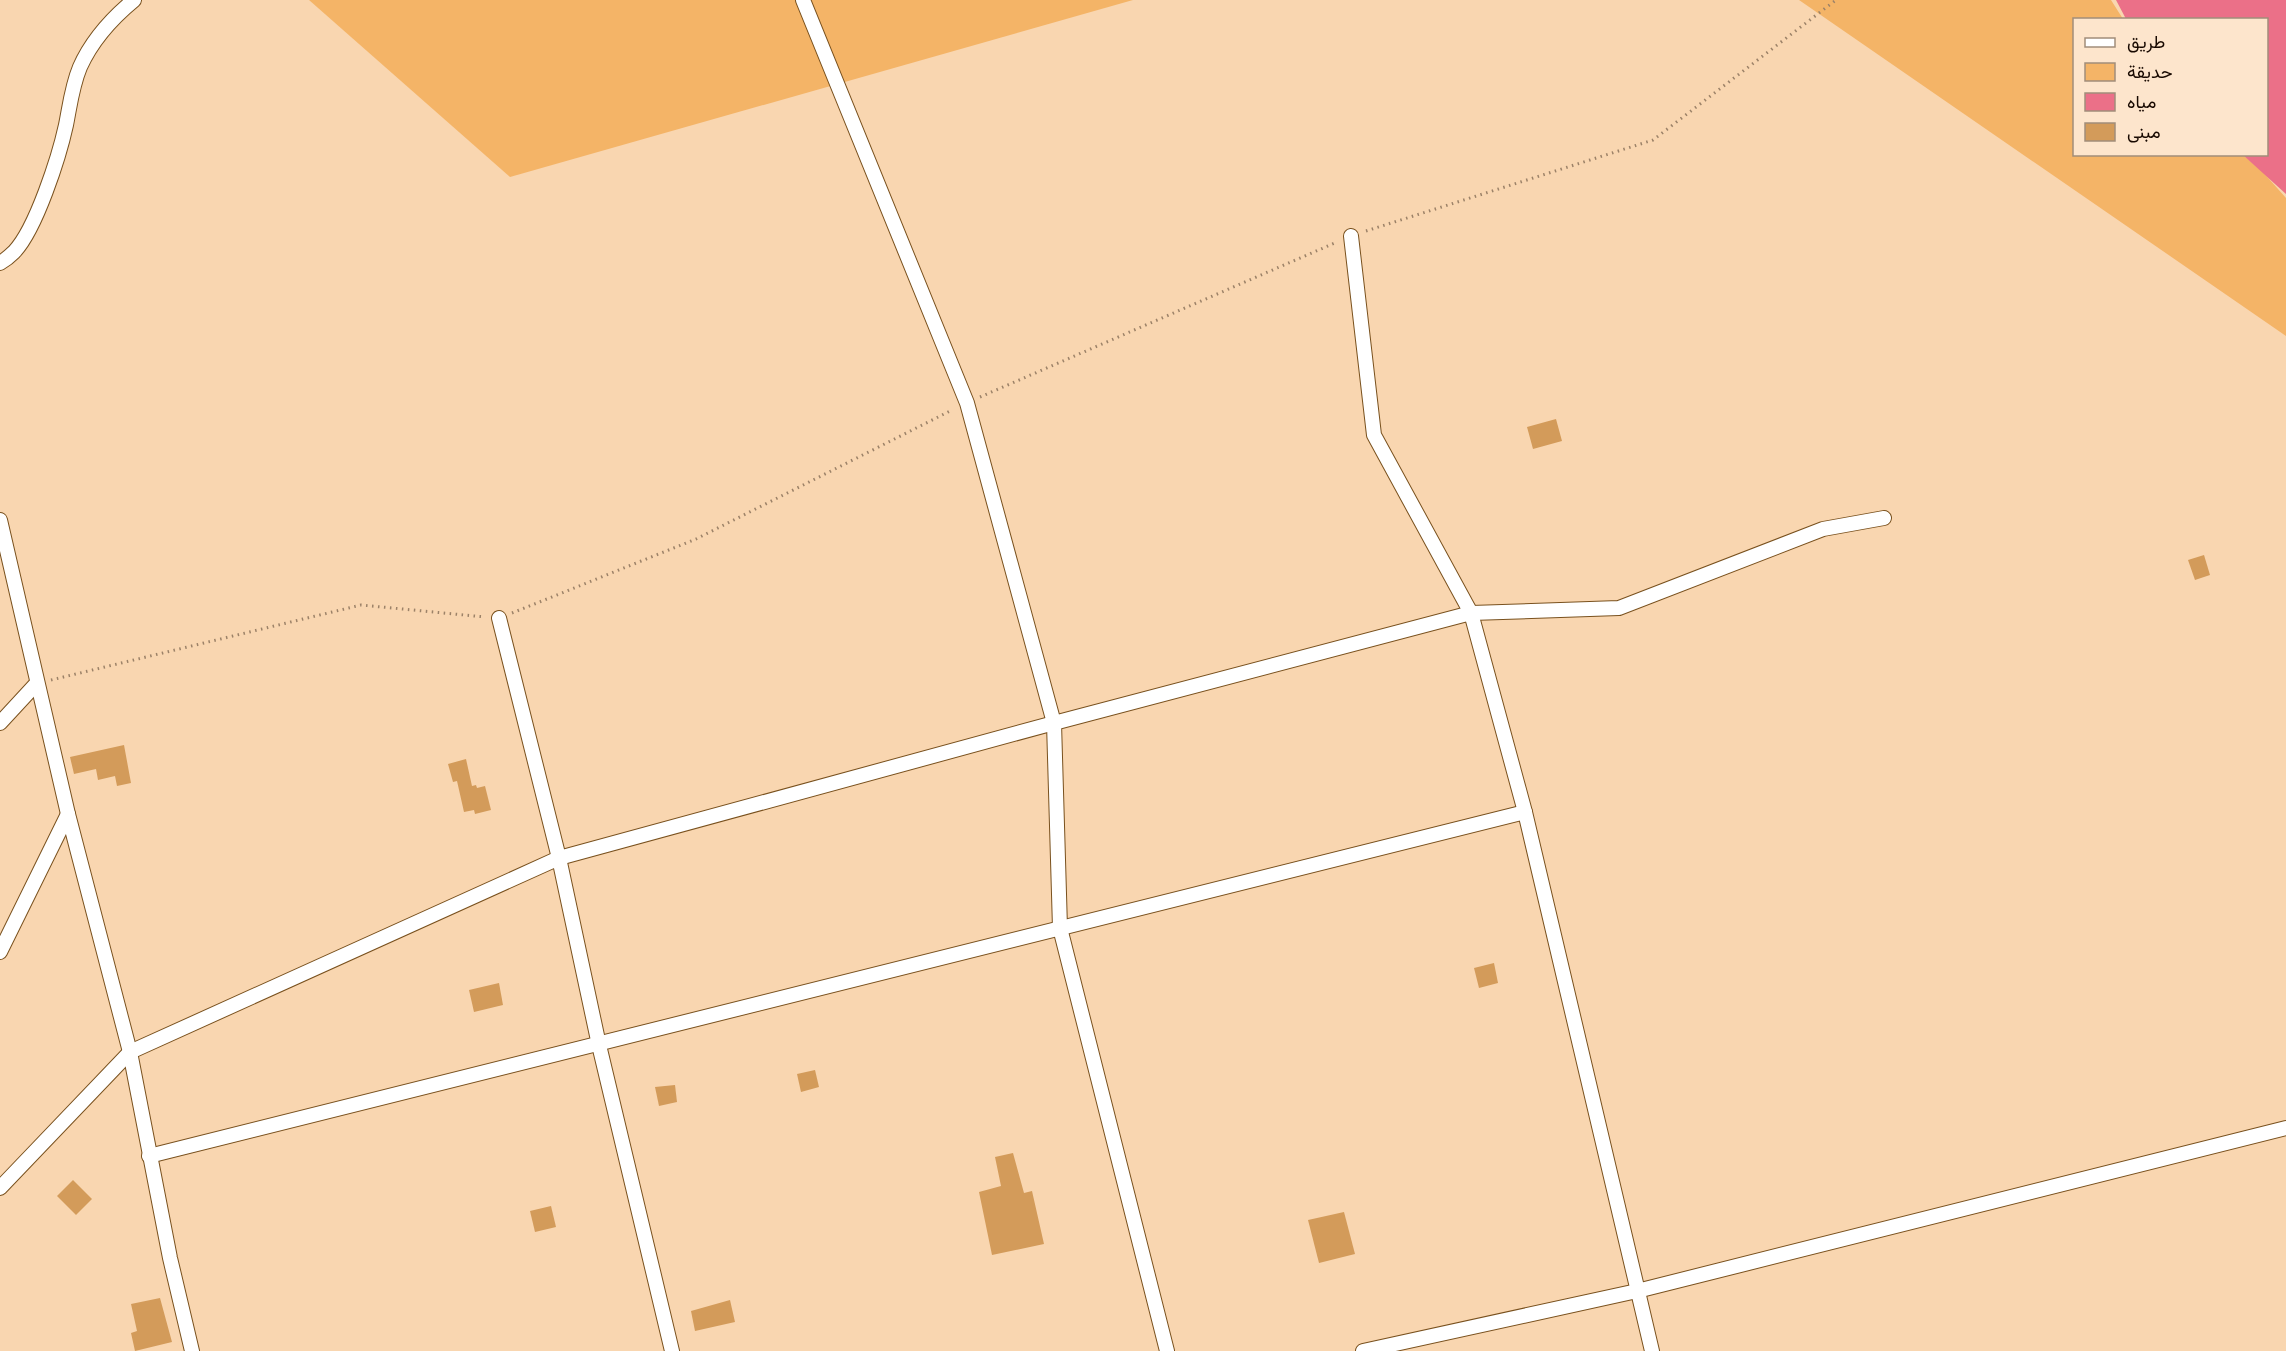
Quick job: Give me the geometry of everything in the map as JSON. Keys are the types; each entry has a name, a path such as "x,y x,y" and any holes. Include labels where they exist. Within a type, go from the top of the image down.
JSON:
{"street":[{"path":"0,263 15,251 42,200 58,154 73,86 88,50 108,24 134,0"},
{"path":"802,0 967,403 1054,723 1060,928 1167,1351"},
{"path":"1351,236 1374,435 1471,613 1526,812 1652,1351"},
{"path":"0,1188 130,1052 560,858 1054,723 1471,613 1620,608 1823,529 1884,518"},
{"path":"0,520 68,814 130,1052 149,1156 192,1351"},
{"path":"499,618 560,858 599,1045 672,1351"},
{"path":"0,723 37,683"},
{"path":"149,1156 1526,812"},
{"path":"0,952 68,814"},
{"path":"1363,1351 1637,1290 2286,1128"}],"green space":[{"path":"309,0 1133,0 510,177"},
{"path":"1799,0 2111,0 2122,18 2073,18 2073,156 2244,156 2262,171 2286,198 2286,336"}],"water":[{"path":"2116,0 2286,0 2286,194 2244,156 2268,156 2268,18 2125,18"}],"building":[{"path":"1556,419 1562,441 1533,449 1527,427"},
{"path":"2204,555 2210,575 2195,580 2188,560"},
{"path":"124,745 131,783 117,786 115,776 98,780 96,769 74,774 70,757"},
{"path":"466,759 472,786 476,785 477,788 485,786 491,810 475,814 474,810 464,812 457,781 453,782 448,764"},
{"path":"1494,963 1498,983 1479,988 1474,968"},
{"path":"499,983 503,1005 474,1012 469,990"},
{"path":"815,1070 819,1087 801,1092 797,1074"},
{"path":"675,1085 677,1102 659,1106 655,1087"},
{"path":"1013,1153 1024,1193 1032,1191 1044,1244 992,1255 979,1192 1001,1186 995,1157"},
{"path":"73,1180 92,1199 76,1215 57,1196"},
{"path":"551,1206 556,1227 535,1232 530,1211"},
{"path":"1344,1212 1355,1254 1319,1263 1308,1220"},
{"path":"160,1298 172,1342 135,1351 131,1333 137,1331 131,1304"},
{"path":"730,1300 735,1322 695,1331 691,1311"}]}
